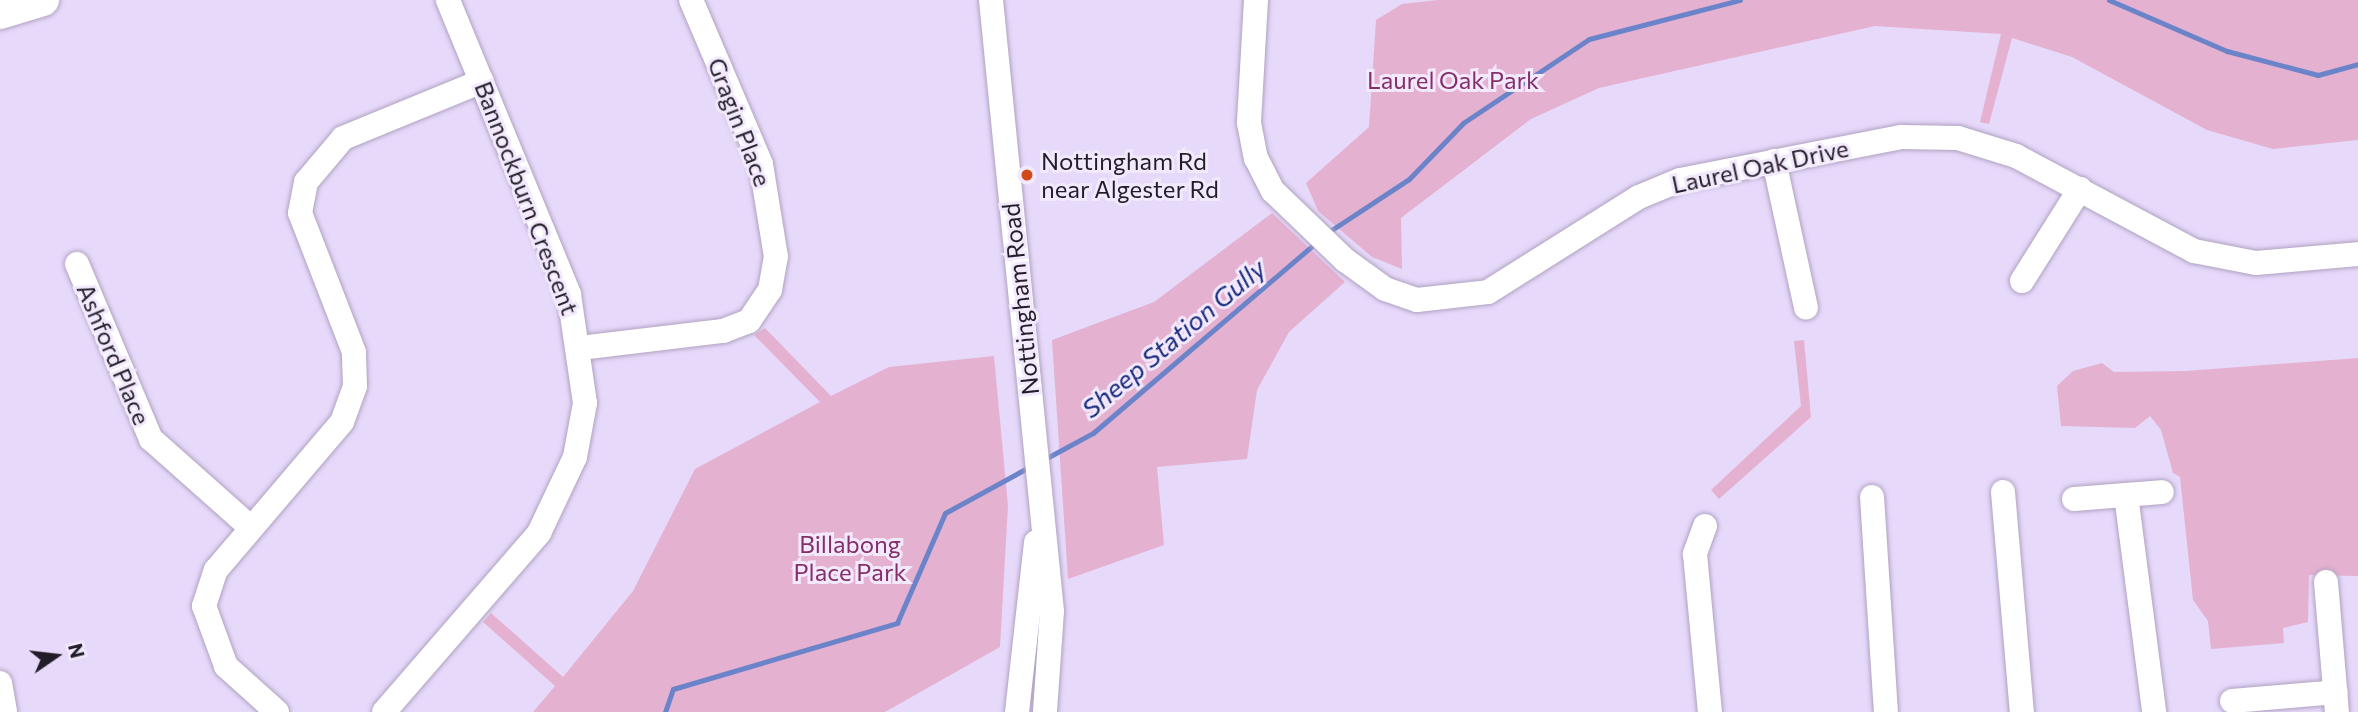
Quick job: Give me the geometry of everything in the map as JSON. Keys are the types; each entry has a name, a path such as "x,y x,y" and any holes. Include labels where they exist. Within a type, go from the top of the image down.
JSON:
{"main road":[{"path":"0,13 43,0"}],"street":[{"name":"Bannockburn Crescent","path":"384,712 539,533 575,457 585,403 580,348 569,294 448,0"},
{"name":"Gragin Place","path":"580,348 723,331 749,321 770,290 776,257 761,164 691,0"},
{"name":"Nottingham Road","path":"991,0 1040,513 1052,611 1045,712"},
{"name":"Laurel Oak Drive","path":"1256,0 1249,123 1256,158 1273,191 1345,260 1385,289 1417,300 1455,301 1488,292 1639,197 1680,180 1902,137 1958,138 2016,156 2194,251 2225,259 2256,263 2358,254"},
{"path":"277,712 226,666 204,606 216,570 249,526 342,422 355,386 354,352 300,213 306,182 343,138 482,81"},
{"path":"1774,161 1806,308"},
{"path":"2022,281 2080,189"},
{"name":"Ashford Place","path":"77,264 151,439 249,526"},
{"path":"2003,492 2022,712"},
{"path":"2074,499 2162,492"},
{"path":"2126,495 2154,712"},
{"path":"1872,497 1886,712"},
{"name":"Nottingham Road","path":"1017,712 1040,513"},
{"path":"1705,526 1695,554 1710,712"},
{"path":"2232,701 2337,702 2326,582"},
{"path":"0,683 5,712"}],"green space":[{"name":"Laurel Oak Park","path":"1438,0 2358,0 2358,140 2273,149 2207,130 2072,57 2012,38 1989,124 1980,122 2001,34 1875,26 1599,88 1531,119 1401,218 1402,269 1372,257 1318,211 1306,183 1369,127 1376,20 1402,4"},
{"path":"1272,213 1345,282 1289,332 1257,390 1247,459 1157,467 1164,545 1068,579 1052,340 1154,302"},
{"name":"Billabong Place Park","path":"765,328 831,396 889,367 994,356 1008,506 1000,647 885,712 533,712 555,686 483,622 491,613 563,677 633,591 695,469 820,402 754,335"},
{"path":"1804,340 1811,417 1719,499 1711,490 1801,406 1794,341"},
{"path":"2358,358 2358,576 2309,575 2308,622 2283,628 2284,643 2211,649 2208,621 2193,600 2180,477 2173,473 2161,430 2150,416 2135,428 2061,426 2057,386 2073,371 2102,363 2114,372 2186,371"}],"waterway":[{"name":"Sheep Station Gully","path":"1327,233 1409,179 1463,123 1589,39 1740,0"},
{"name":"Sheep Station Gully","path":"2109,0 2227,51 2318,75 2358,64"},
{"name":"Sheep Station Gully","path":"1043,460 1093,433 1317,242"},
{"name":"Sheep Station Gully","path":"665,712 673,689 897,623 945,513 1031,466"}],"place":[{"name":"Nottingham Rd near Algester Rd","path":"1027,175"}]}
